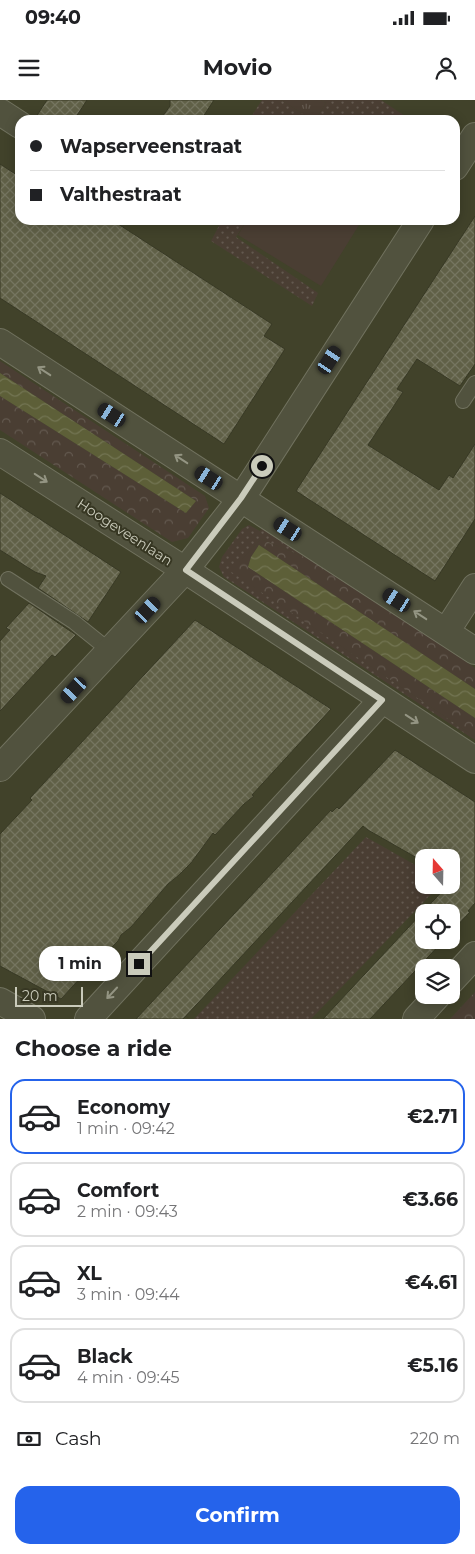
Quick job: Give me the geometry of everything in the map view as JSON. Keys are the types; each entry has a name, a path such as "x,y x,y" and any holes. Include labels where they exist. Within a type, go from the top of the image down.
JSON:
{"street":[{"path":"0,112 15,122"},
{"path":"460,159 475,136"},
{"path":"0,768 186,570 241,498 418,225"},
{"path":"0,342 475,651"},
{"name":"Hoogeveenlaan","path":"0,452 186,570 475,760"},
{"path":"446,632 475,587"},
{"path":"88,1019 382,700"},
{"path":"460,971 475,955"},
{"path":"0,1001 32,1019"},
{"path":"416,1019 430,1004"}],"lane":[{"path":"463,401 475,383"},
{"path":"8,579 74,622 110,651"}],"green space":[{"path":"262,100 281,100 305,115 252,115"},
{"path":"281,100 321,100 326,103 318,115 305,115"},
{"path":"321,100 381,100 404,115 318,115 326,103"},
{"path":"219,225 244,225 236,237 318,293 312,306 211,241"},
{"path":"244,225 359,225 321,286 238,235"},
{"path":"0,361 205,496 209,508 188,538 172,542 0,430 0,396 186,513 196,501 0,373"},
{"path":"265,524 335,570 261,539 231,571 475,737 475,740 224,577 219,567 222,557 242,529 249,525 260,531"},
{"path":"261,539 335,570 475,668 475,689 259,545 251,557 248,567 475,718 475,737 230,571"},
{"path":"366,837 415,865 415,894 431,894 422,904 415,904 415,911 311,1019 194,1019"},
{"path":"475,992 475,1019 450,1019"}],"water":[{"path":"0,373 196,501 186,513 0,396"},
{"path":"259,545 475,689 475,718 248,567 251,557"}],"building":[{"path":"47,100 87,100 77,115 37,115"},
{"path":"170,100 214,100 204,115 164,115 170,106"},
{"path":"0,164 15,174 15,225 120,225 272,324 264,336 285,349 224,444 0,298"},
{"path":"475,216 475,364 460,386 417,359 397,389 403,392 368,445 439,490 449,475 453,478 475,444 475,519 435,581 296,491"},
{"path":"0,493 121,572 88,622 38,588 46,576 35,572 0,550"},
{"path":"29,603 76,635 55,657 52,655 0,711 0,641 10,630 6,628"},
{"path":"195,620 331,709 252,795 254,796 215,835 213,833 191,863 168,884 131,927 121,935 118,941 94,965 87,977 84,974 61,999 0,966 0,834 32,800 30,798"},
{"path":"395,750 475,802 475,903 468,911 470,912 460,923 460,904 430,904 440,894 460,894 460,849 415,849 415,857 363,826 183,1019 136,1019 331,810 332,812 337,807 339,809"},
{"path":"415,920 415,949 436,949 426,959 415,959 415,971 370,1019 323,1019"}],"route":[{"path":"139,964 382,700 186,570 241,498 262,466"}]}
